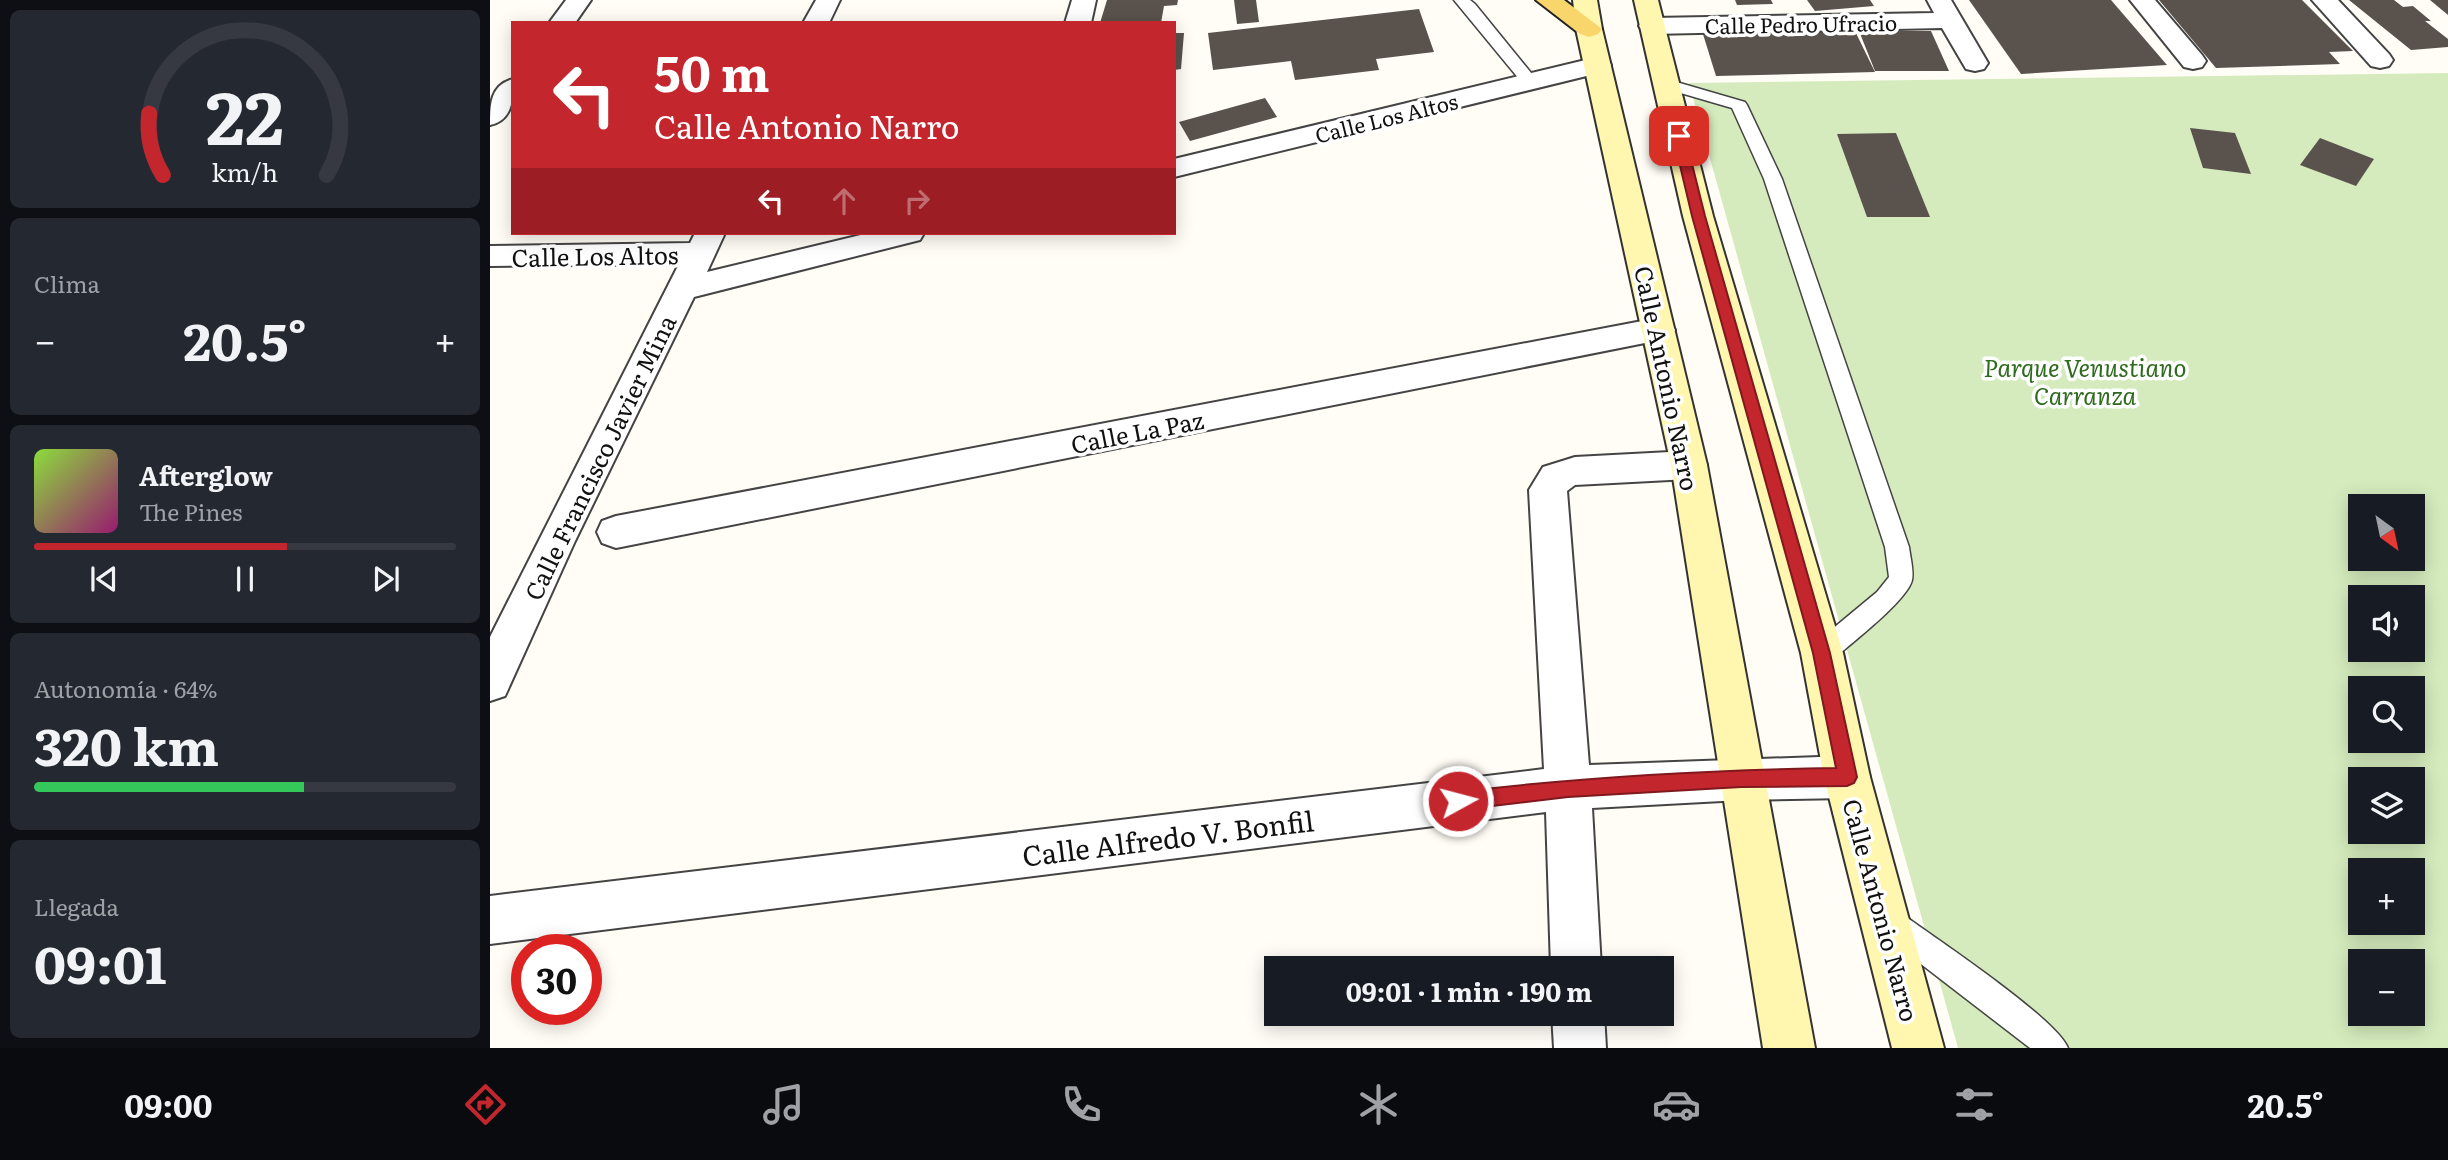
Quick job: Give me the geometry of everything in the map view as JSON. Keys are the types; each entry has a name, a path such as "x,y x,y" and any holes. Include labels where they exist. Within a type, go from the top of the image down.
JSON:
{"main road":[{"path":"1548,0 1591,31"},
{"name":"Calle Antonio Narro","path":"1649,13 1698,216 1822,653 1847,777 1918,1048"},
{"name":"Calle Antonio Narro","path":"1591,31 1689,465 1789,1048"}],"street":[{"path":"563,21 579,0"},
{"path":"817,21 828,0"},
{"path":"1079,21 1084,0"},
{"path":"2142,0 2193,61"},
{"path":"2324,0 2381,60"},
{"name":"Calle Pedro Ufracio","path":"1649,13 1945,10 1975,63"},
{"name":"Calle Los Altos","path":"1176,168 1530,82 1591,31"},
{"path":"490,117 511,90"},
{"name":"Calle Los Altos","path":"681,289 901,235"},
{"name":"Calle Los Altos","path":"490,256 705,243"},
{"name":"Calle Francisco Javier Mina","path":"490,682 556,541 705,243"},
{"name":"Calle La Paz","path":"616,532 1658,330"},
{"path":"1575,956 1568,788 1548,490 1556,477 1575,471 1689,465"},
{"name":"Calle Alfredo V. Bonfil","path":"490,920 1568,788 1741,779 1847,777"},
{"path":"1579,1026 1580,1048"}],"lane":[{"path":"1461,0 1470,7 1530,82"},
{"path":"1666,84 1739,105 1773,179 1898,547 1901,579 1885,599 1822,653"},
{"path":"1885,919 2023,1022 2053,1048"}],"green space":[{"name":"Parque Venustiano Carranza","path":"2448,73 2448,1048 1958,1048 1689,83"}],"building":[{"path":"1107,0 1178,0 1177,5 1164,6 1161,21 1101,21"},
{"path":"1234,0 1256,0 1259,22 1237,24"},
{"path":"1735,0 1771,0 1773,4 1737,5"},
{"path":"1807,0 1870,0 1874,6 1815,11"},
{"path":"1969,0 2111,0 2167,65 2021,74"},
{"path":"2159,0 2302,0 2353,51 2329,52 2340,64 2216,68"},
{"path":"2349,0 2394,0 2403,7 2413,6 2431,21 2425,21 2448,39 2448,47 2411,50"},
{"path":"2430,0 2448,0 2448,15"},
{"path":"1419,9 1434,52 1376,59 1379,70 1295,80 1291,61 1213,70 1208,33"},
{"path":"1853,27 1875,72 1716,76 1702,31"},
{"path":"1859,31 1931,31 1949,71 1875,71"},
{"path":"1176,33 1184,33 1181,69 1176,70"},
{"path":"1265,98 1277,117 1190,141 1179,122"},
{"path":"2190,128 2235,133 2251,174 2203,168"},
{"path":"1896,133 1930,217 1867,217 1837,134"},
{"path":"2320,138 2374,159 2356,186 2300,165"}],"route":[{"path":"1458,801 1568,788 1741,779 1847,777 1822,653 1698,216 1679,136"}]}
